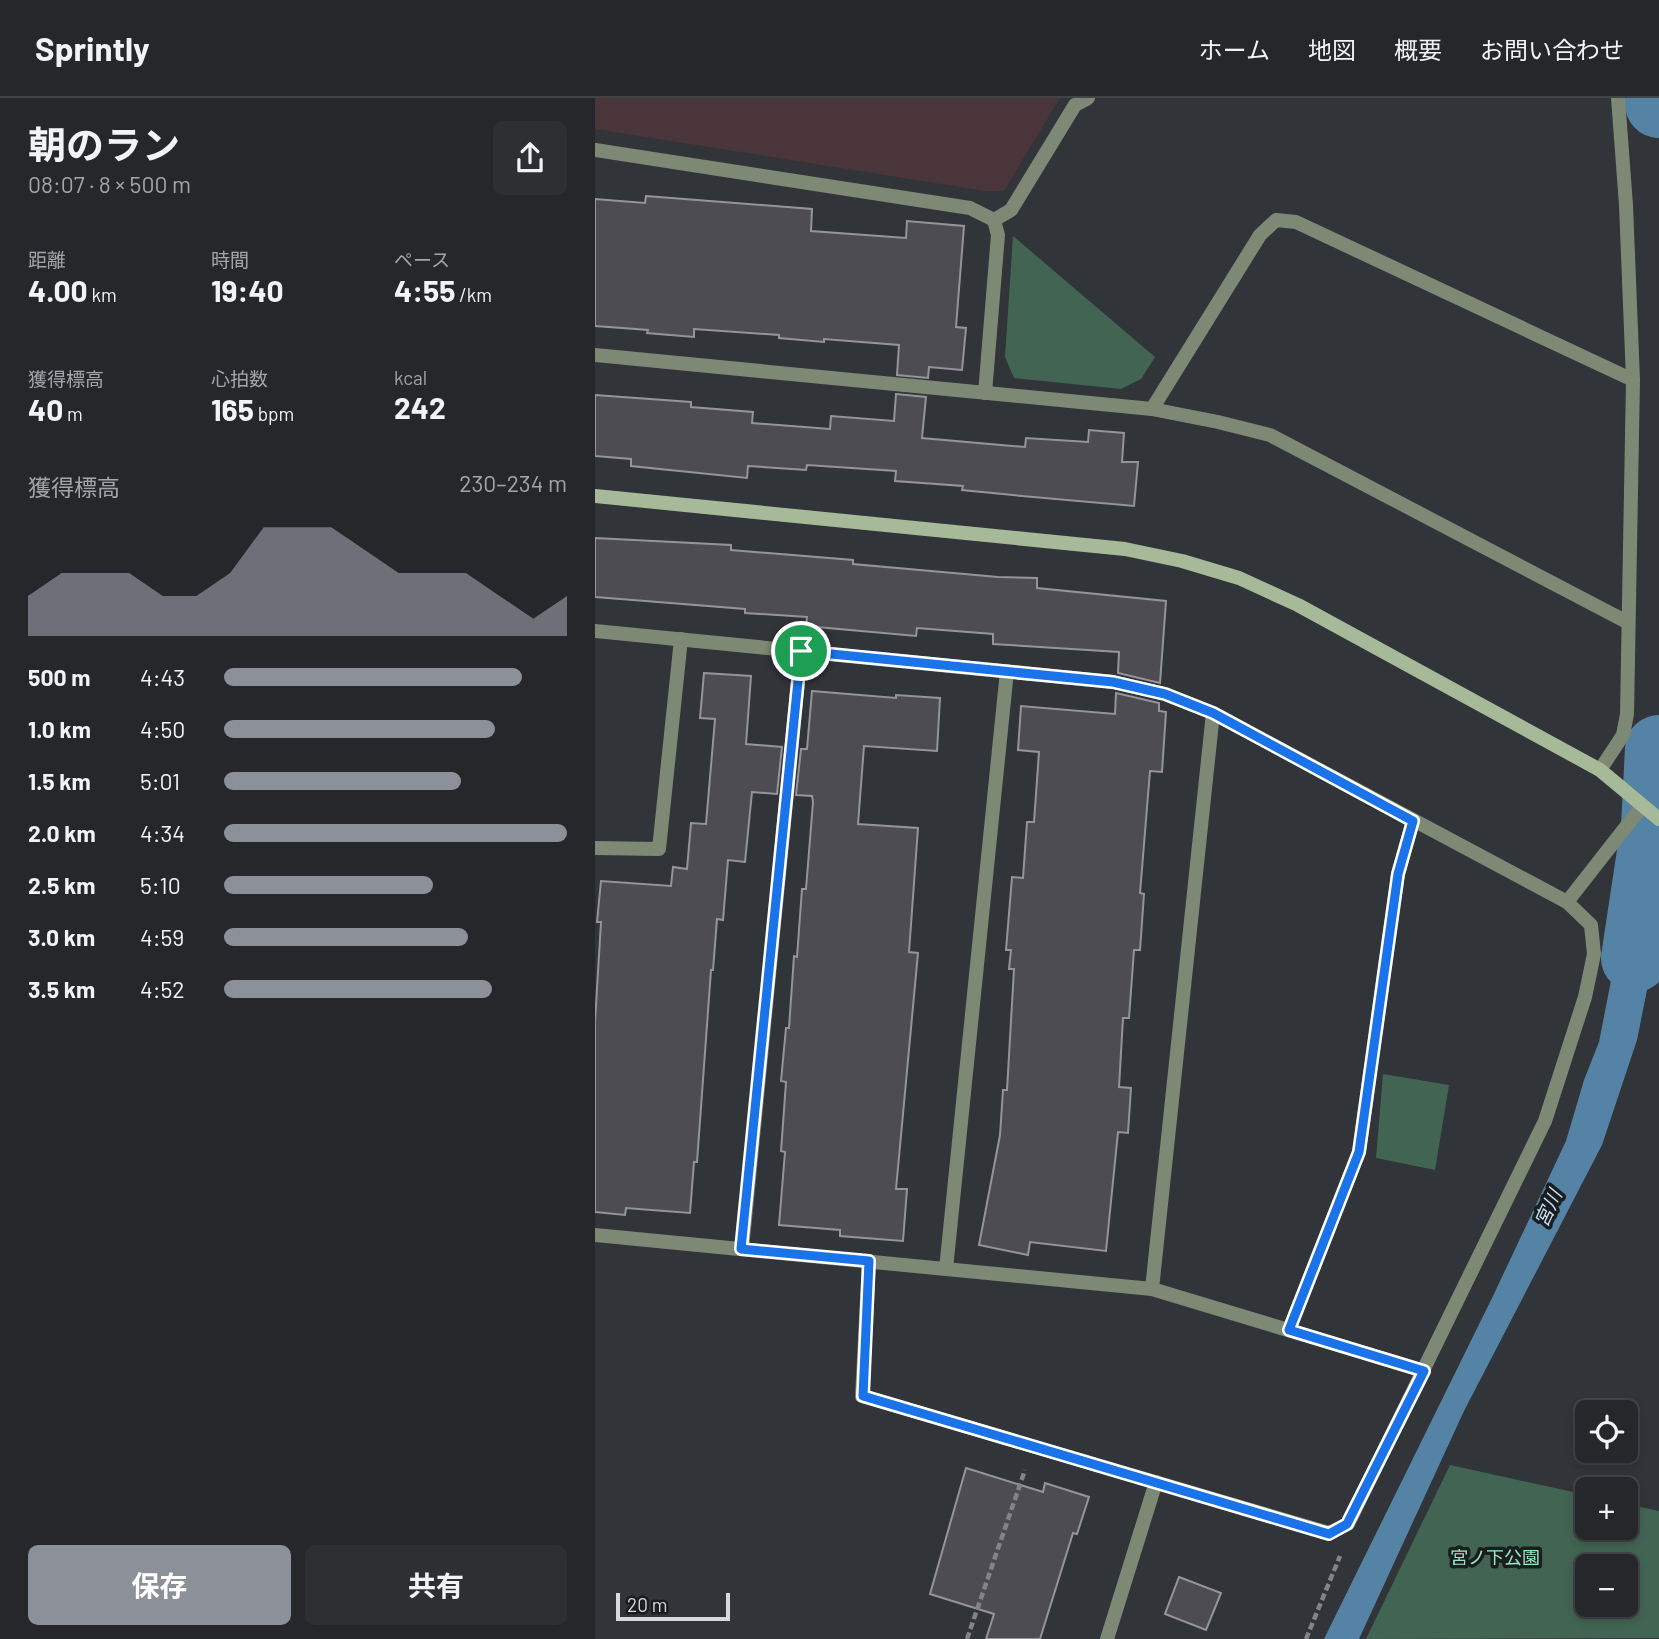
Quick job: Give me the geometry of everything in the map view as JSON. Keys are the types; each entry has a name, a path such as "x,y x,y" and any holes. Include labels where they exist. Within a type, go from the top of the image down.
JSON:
{"street":[{"path":"994,220 1011,210 1075,105 1088,98"},
{"path":"1600,770 1623,735 1627,714 1633,380 1626,205 1618,98"},
{"path":"595,150 970,208 994,220 998,235 985,393"},
{"path":"1153,410 1260,235 1276,220 1296,222 1633,380"},
{"path":"595,355 1153,410 1270,435 1627,622"},
{"path":"595,496 1125,549 1182,561 1239,578 1298,606 1600,770 1659,819"},
{"path":"595,631 1113,682 1165,694 1213,713 1567,902 1591,925 1594,954 1585,997 1545,1121 1347,1524 1329,1534 863,1396 869,1261"},
{"path":"595,848 659,849 681,639"},
{"path":"741,1249 801,651"},
{"path":"946,1269 1007,671"},
{"path":"1152,1289 1213,713"},
{"path":"1567,902 1643,804"},
{"path":"1289,1330 1359,1152 1398,874 1413,821"},
{"path":"595,1235 1152,1289 1424,1371"},
{"path":"1107,1639 1156,1482"}],"path":[{"path":"967,1639 1033,1446"},
{"path":"1306,1639 1341,1553 1339,1528"}],"shaded area":[{"path":"595,98 1060,98 1004,191 985,191 595,129"}],"green space":[{"path":"1013,236 1155,357 1141,379 1121,389 1014,378 1005,357"},
{"path":"1383,1074 1449,1085 1435,1170 1376,1158"},
{"name":"宮ノ下公園","path":"1450,1465 1575,1492 1575,1540 1638,1540 1638,1507 1659,1511 1659,1638 1366,1639"}],"water":[{"path":"1635,858 1659,874 1659,930 1637,1040 1602,1145 1464,1411 1359,1639 1324,1639 1566,1141 1584,1080 1599,1042"}],"building":[{"path":"646,196 812,209 811,231 906,238 907,221 964,226 956,327 966,328 962,370 929,367 928,378 897,375 899,345 824,339 824,342 779,338 779,335 694,329 694,337 595,326 595,199 645,203"},
{"path":"896,394 926,397 922,438 1025,447 1026,438 1088,442 1089,430 1124,433 1122,462 1138,462 1134,506 962,490 963,486 895,481 896,471 807,465 806,470 748,466 747,478 631,466 631,459 595,456 595,395 691,402 691,407 753,412 752,423 830,429 831,416 894,421"},
{"path":"595,538 731,545 731,550 853,560 853,564 1037,578 1037,588 1166,601 1160,683 1118,673 1119,652 993,644 993,634 917,628 916,636 806,626 807,617 745,613 745,609 595,597"},
{"path":"704,673 751,676 746,744 782,747 777,794 752,792 745,862 728,860 723,920 717,919 711,970 697,1162 694,1162 690,1213 626,1208 625,1215 595,1212 595,1022 601,922 597,922 601,881 671,886 673,867 687,869 691,823 706,824 715,719 700,718"},
{"path":"812,691 896,698 896,695 940,698 937,751 864,746 858,824 918,828 909,952 918,953 896,1189 907,1189 903,1241 840,1236 840,1230 779,1225 785,1152 781,1151 786,1082 781,1081 786,1028 789,1028 794,956 797,957 802,889 806,889 813,802 812,796 796,795 801,749 807,749"},
{"path":"1116,693 1159,703 1159,711 1166,712 1162,772 1150,771 1140,893 1144,894 1140,950 1134,950 1129,1018 1123,1018 1119,1087 1131,1088 1128,1133 1118,1132 1106,1251 1030,1242 1028,1255 979,1245 1000,1135 1003,1090 1007,1090 1014,969 1009,969 1011,950 1006,950 1012,877 1023,878 1027,822 1034,822 1039,752 1018,750 1021,706 1115,714"},
{"path":"966,1468 1043,1492 1045,1483 1089,1497 1077,1534 1073,1533 1040,1639 986,1639 994,1614 930,1594"},
{"path":"1179,1577 1221,1593 1206,1630 1165,1614"}],"waterway":[{"name":"宮川","path":"1658,98 1659,104"},
{"name":"宮川","path":"1635,958 1655,826 1659,749"}],"route":[{"path":"801,651 1113,682 1165,694 1213,713 1413,821 1398,874 1359,1152 1289,1330 1424,1371 1347,1524 1329,1534 863,1396 869,1261 741,1249 801,651"}]}
